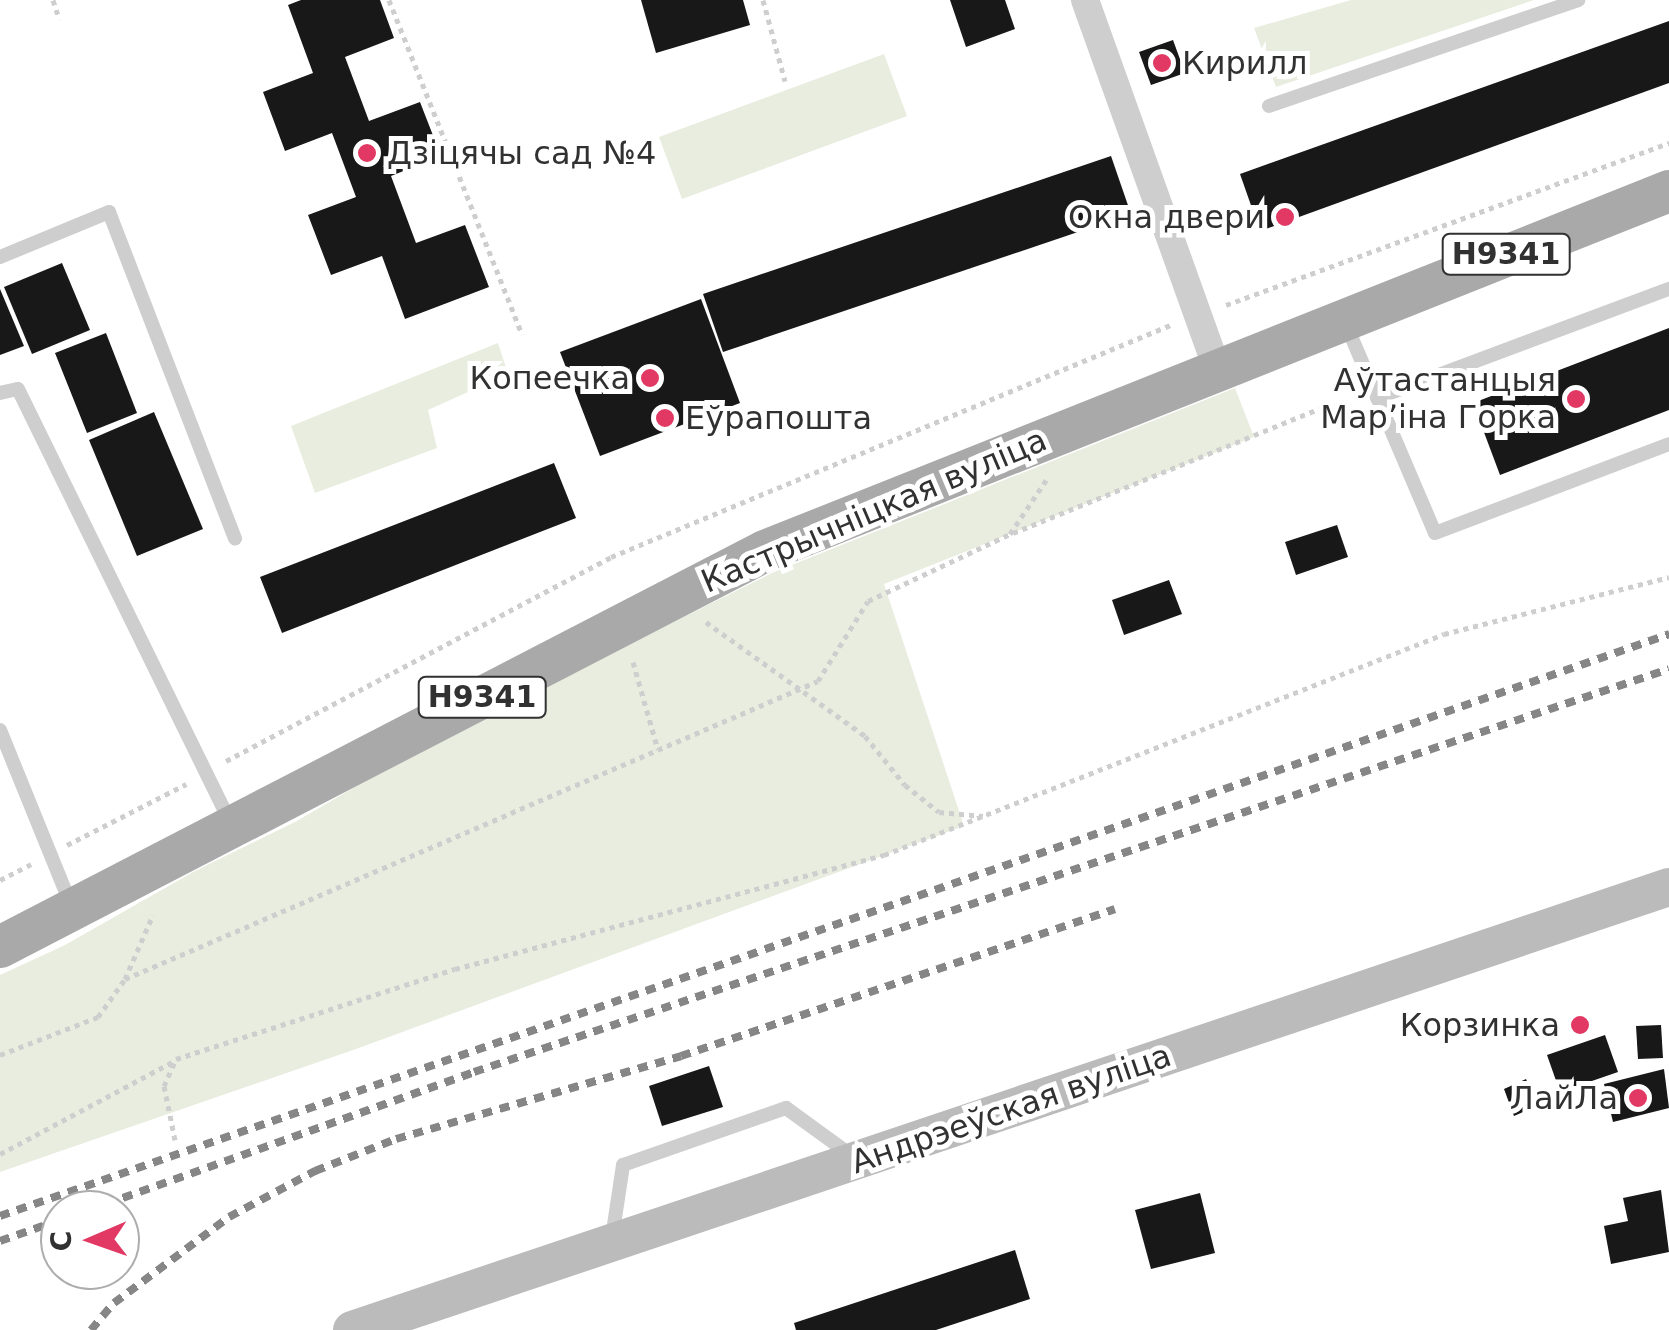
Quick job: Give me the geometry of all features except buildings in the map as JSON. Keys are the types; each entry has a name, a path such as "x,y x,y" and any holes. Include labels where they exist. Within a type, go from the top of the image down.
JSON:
{"main road":[{"name":"Кастрычніцкая вуліца","path":"0,946 764,551 1343,317 1669,191"},
{"name":"Андрэеўская вуліца","path":"352,1330 1669,887"}],"street":[{"path":"1086,0 1217,368"}],"lane":[{"path":"1270,106 1578,0"},
{"path":"0,257 109,212 235,538"},
{"path":"1377,398 1669,289"},
{"path":"1343,317 1435,533 1669,444"},
{"path":"0,393 18,389 232,826"},
{"path":"0,730 72,909"},
{"path":"612,1244 622,1165 786,1108 860,1160"}],"path":[{"path":"53,0 60,19"},
{"path":"389,0 522,334"},
{"path":"763,0 786,82"},
{"path":"125,979 818,681 868,601 1010,534 1330,404"},
{"path":"1010,534 1052,472"},
{"path":"0,1154 176,1060 455,968 884,855 1444,634 1669,577"},
{"path":"706,622 795,690 865,736 904,785 939,812 987,816"},
{"path":"629,644 658,750"},
{"path":"0,1055 98,1017 125,979 154,916"},
{"path":"175,1140 164,1086 176,1060"}],"shaded area":[{"path":"1351,0 1534,0 1276,87 1254,28"},
{"path":"884,54 907,116 682,199 659,137"},
{"path":"498,343 508,374 428,410 437,448 315,493 291,426"},
{"path":"1235,388 1254,437 884,584 964,826 356,1049 0,1172 0,975 65,945 195,871 295,822 434,741 774,572"}],"railway":[{"path":"0,1216 1669,634"},
{"path":"140,1192 474,1072 1669,669"},
{"path":"91,1330 114,1303 229,1217 315,1171 396,1139 681,1056 1115,909"},
{"path":"0,1241 40,1227"}],"place":[{"name":"Кирилл","path":"1162,63"},
{"name":"Дзіцячы сад №4","path":"367,153"},
{"name":"Окна двери","path":"1285,217"},
{"name":"Копеечка","path":"650,378"},
{"name":"Аўтастанцыя Марʼіна Горка","path":"1576,399"},
{"name":"Еўрапошта","path":"665,418"},
{"name":"Корзинка","path":"1580,1025"},
{"name":"ЛайЛа","path":"1638,1098"}]}
